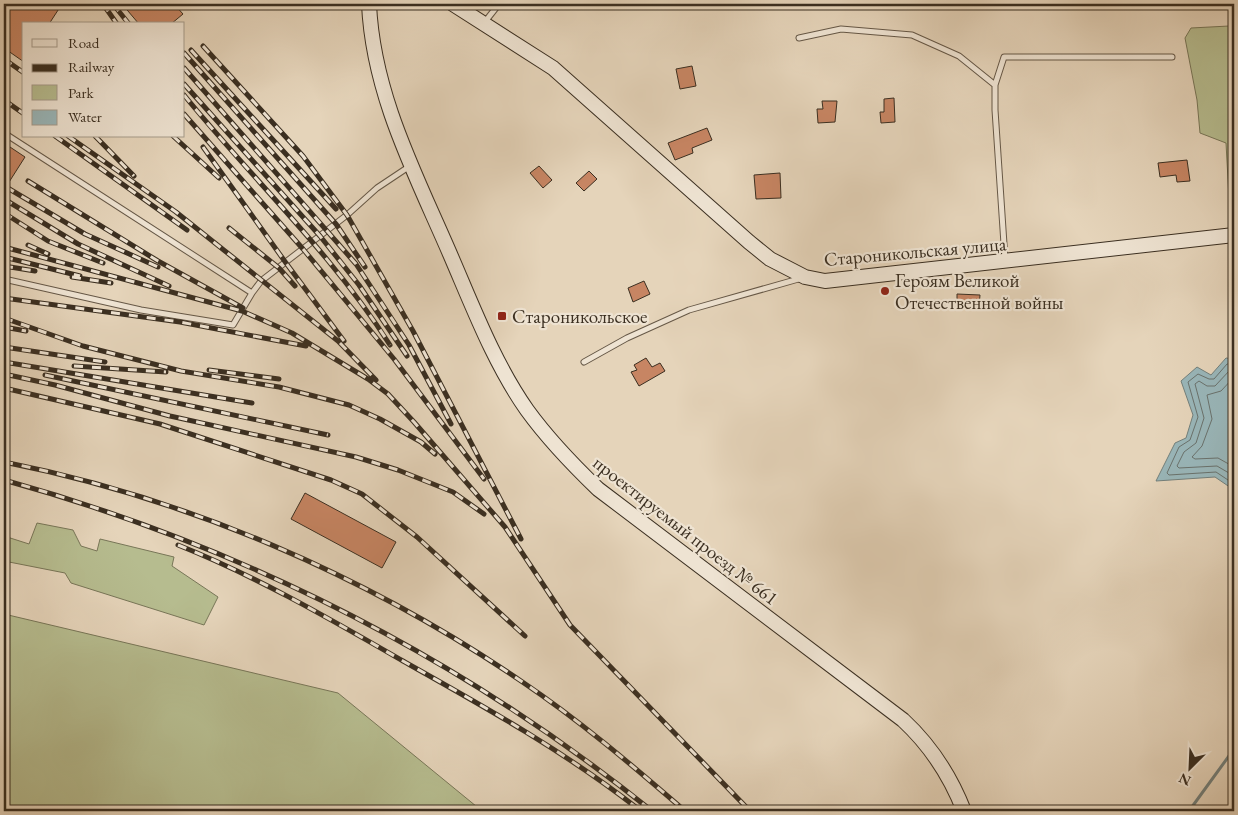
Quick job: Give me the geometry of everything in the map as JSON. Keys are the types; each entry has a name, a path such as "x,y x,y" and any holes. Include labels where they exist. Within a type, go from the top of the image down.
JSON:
{"main road":[{"name":"проектируемый проезд № 661","path":"369,4 380,82 410,166 492,350 526,409 562,455 598,489 903,720 921,737 942,764 964,811"},
{"name":"Староникольская улица","path":"453,4 552,68 749,242 782,266 805,277 825,281 1234,235"}],"lane":[{"path":"483,23 499,4"},
{"path":"799,38 841,29 912,35 959,56 995,85"},
{"path":"1006,262 995,110 995,85 1004,57 1172,57"},
{"path":"4,133 252,293"},
{"path":"4,279 141,310 233,325 261,281 347,215 377,188 410,166"},
{"path":"584,362 627,338 690,310 805,277"}],"path":[{"path":"1206,4 1234,9"}],"green space":[{"path":"1234,27 1234,217 1230,216 1226,143 1200,133 1197,100 1185,38 1191,28"},
{"path":"37,523 73,530 81,546 97,551 100,539 174,557 172,566 218,597 204,625 71,583 65,573 4,561 4,536 29,544"},
{"path":"4,614 338,693 482,811 4,811"}],"water":[{"path":"1226,358 1234,359 1234,490 1215,477 1156,481 1175,443 1186,438 1193,415 1181,381 1197,367 1211,375"}],"building":[{"path":"4,4 62,4 50,22 22,22 22,61 4,48"},
{"path":"122,4 174,4 183,14 173,22 137,22"},
{"path":"692,66 696,86 680,89 676,69"},
{"path":"894,98 895,122 881,123 880,112 884,112 884,99"},
{"path":"822,101 837,101 835,122 818,123 817,109 823,109"},
{"path":"707,128 712,140 692,148 693,153 675,160 668,143"},
{"path":"4,143 25,157 4,190"},
{"path":"1187,160 1190,181 1177,182 1176,175 1160,177 1158,163"},
{"path":"539,166 552,180 543,188 530,173"},
{"path":"589,171 597,179 584,191 576,183"},
{"path":"780,173 781,198 756,199 754,175"},
{"path":"644,281 650,294 633,302 628,288"},
{"path":"957,294 980,295 979,307 957,303"},
{"path":"646,358 652,367 660,363 665,371 639,386 631,372 637,370 634,365"},
{"path":"305,493 396,542 382,568 291,519"}],"waterway":[{"path":"1189,811 1234,749"}],"railway":[{"path":"103,4 116,22"},
{"path":"113,4 127,22"},
{"path":"203,46 303,156 347,215 413,331 521,539"},
{"path":"191,50 336,209"},
{"path":"185,54 336,224 365,267"},
{"path":"4,59 22,72"},
{"path":"185,69 356,264 409,345 451,424"},
{"path":"185,85 320,236 359,285 407,356"},
{"path":"185,96 317,247 367,311 390,345"},
{"path":"4,100 22,113"},
{"path":"185,115 303,249 394,359 484,479"},
{"path":"58,138 187,230"},
{"path":"71,138 176,212 338,341 376,380"},
{"path":"97,138 134,176"},
{"path":"175,138 219,178"},
{"path":"203,147 344,341"},
{"path":"28,181 158,261 243,308"},
{"path":"6,187 85,234 158,267"},
{"path":"4,199 78,244 169,286"},
{"path":"4,213 48,241 103,263"},
{"path":"229,228 279,268 295,286"},
{"path":"28,245 48,254"},
{"path":"4,247 242,311 292,333 368,379 388,394 505,527 570,625 750,811"},
{"path":"4,257 80,276"},
{"path":"4,266 35,271"},
{"path":"72,277 111,283"},
{"path":"4,298 180,322 306,346"},
{"path":"4,318 83,346 181,371 279,387 349,405 380,419 421,442 435,454"},
{"path":"4,327 26,331"},
{"path":"4,347 105,362"},
{"path":"4,362 252,403"},
{"path":"74,366 166,372"},
{"path":"209,370 279,379"},
{"path":"4,374 55,385 170,416 356,457 398,470 453,492 484,514"},
{"path":"45,375 328,435"},
{"path":"4,388 160,424 331,480 362,494 417,537 525,636"},
{"path":"4,462 72,477 207,519 338,575 462,643 521,681 584,727 685,811"},
{"path":"4,480 92,507 179,538 263,573 345,612 425,656 503,704 579,755 652,811"},
{"path":"178,545 236,570 292,599 463,695 552,748 637,808"}],"place":[{"name":"Героям Великой Отечественной войны","path":"885,291"},
{"name":"Староникольское","path":"502,316"}]}
